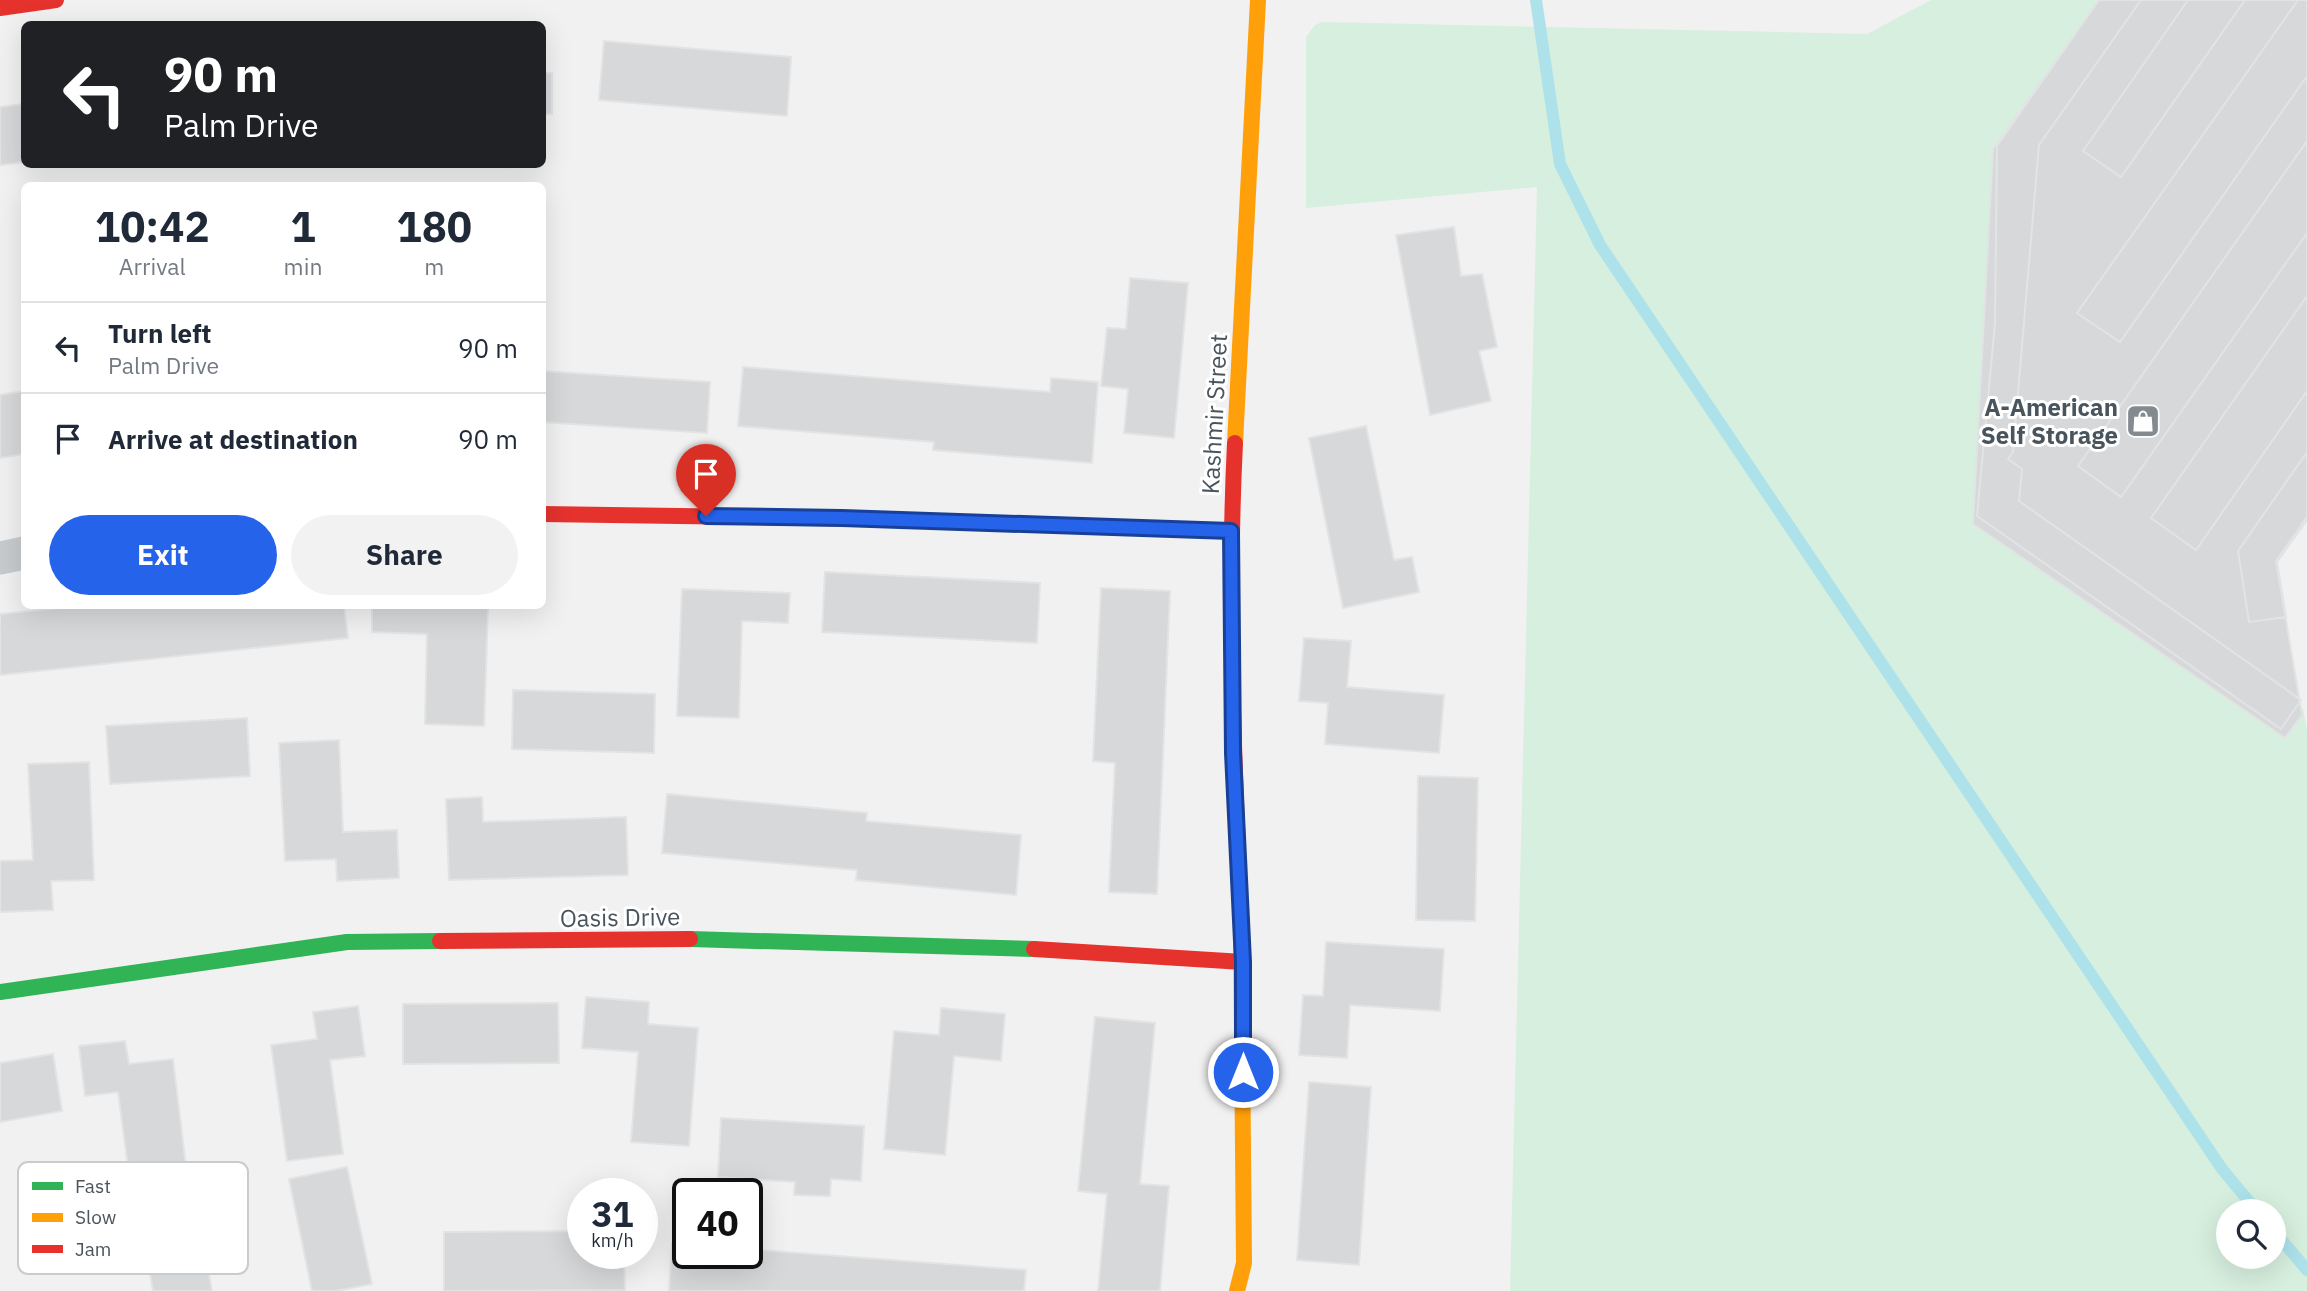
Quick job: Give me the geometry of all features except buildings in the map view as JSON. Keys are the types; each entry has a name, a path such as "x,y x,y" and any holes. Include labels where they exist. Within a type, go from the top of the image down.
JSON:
{"street":[{"path":"0,8 56,0"},
{"name":"Kashmir Street","path":"1237,1291 1244,1262 1243,962 1233,753 1231,531 1258,0"},
{"path":"546,514 842,518 1231,531"},
{"path":"0,558 21,554"},
{"name":"Oasis Drive","path":"0,992 347,942 686,939 1013,948 1243,962"}],"green space":[{"path":"1931,0 2099,0 2284,737 2303,708 2307,731 2307,1291 1510,1291 1537,187 1306,208 1306,37 1315,25 1322,22 1867,34"}],"waterway":[{"path":"1536,0 1560,164 1600,245 2222,1169 2247,1199"},
{"path":"2286,1245 2307,1270"}],"traffic: fast":[{"path":"690,939 1034,949"},
{"path":"0,992 347,942 440,941"}],"traffic: slow":[{"path":"1235,443 1258,0"},
{"path":"877,519 1231,531"},
{"path":"1237,1291 1244,1263 1241,924"}],"traffic: jam":[{"path":"0,8 56,0"},
{"path":"1235,443 1232,623 1241,924"},
{"path":"546,514 877,519"},
{"path":"440,941 690,939"},
{"path":"1034,949 1243,962"}],"place":[{"name":"A-American Self Storage","path":"2143,421"}],"route":[{"path":"706,516 1231,531 1233,753 1243,962 1243,1072"}]}
